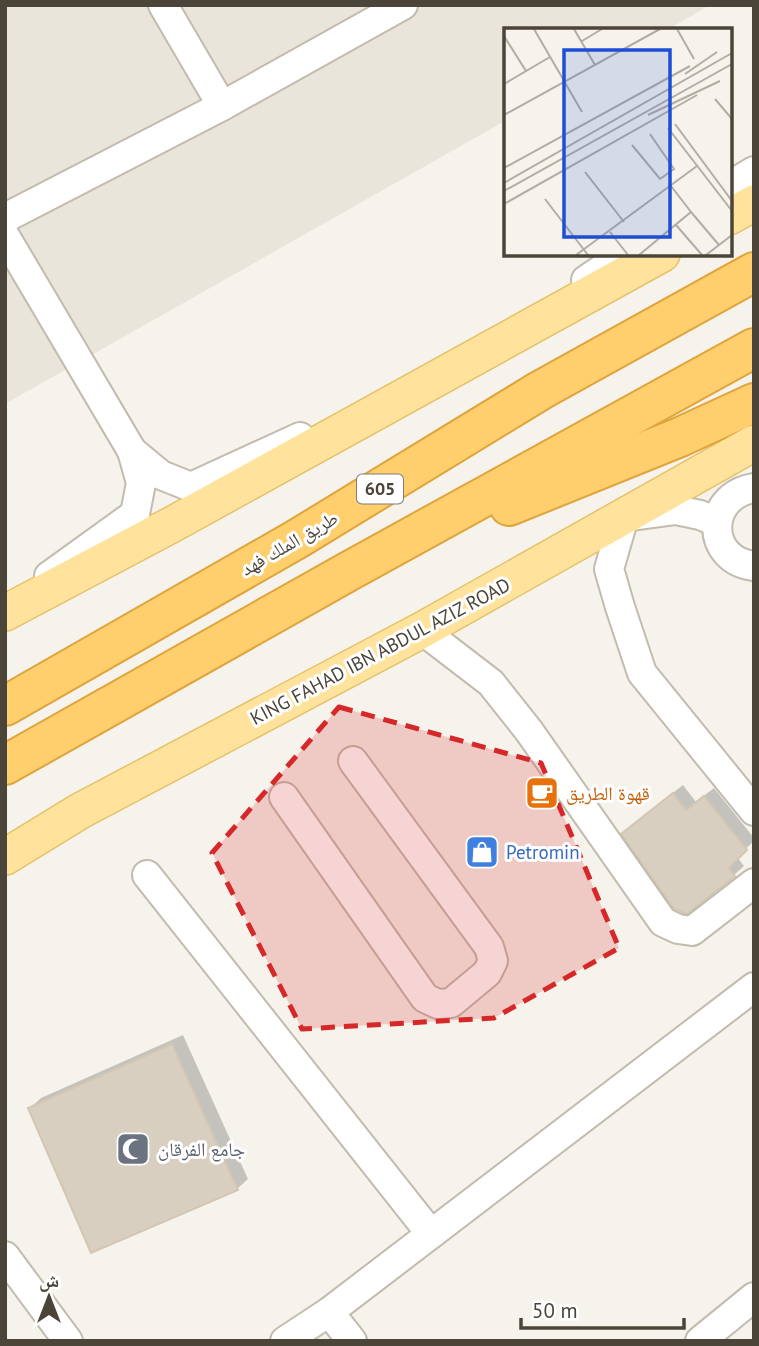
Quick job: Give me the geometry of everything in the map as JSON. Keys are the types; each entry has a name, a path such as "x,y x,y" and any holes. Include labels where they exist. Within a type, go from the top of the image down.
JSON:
{"highway":[{"path":"541,390 754,246"},
{"name":"طريق الملك فهد","path":"5,706 297,539 541,390 754,272"},
{"path":"5,765 754,348"},
{"path":"351,570 680,438 754,403"}],"main road":[{"path":"731,215 754,203"},
{"path":"5,613 185,518 658,256"},
{"name":"KING FAHAD IBN ABDUL AZIZ ROAD","path":"5,857 80,811 422,630 754,443"},
{"path":"5,849 80,811"}],"street":[{"path":"163,5 222,106"},
{"path":"5,218 222,106 403,5"},
{"path":"731,185 754,171"},
{"path":"5,236 132,450 141,484 135,513 5,608"},
{"path":"132,450 161,475 191,487 473,359 621,256"},
{"path":"751,569 727,554 720,544 717,522 720,511 734,494 754,488"},
{"path":"717,522 700,514 676,510 624,517 609,569 642,673 754,811"},
{"path":"422,630 491,683 529,731 663,922 691,931 749,896"},
{"path":"284,797 425,998 438,1003 451,1003 487,973 493,961 489,947 353,761"},
{"path":"147,875 431,1234"},
{"path":"285,1341 329,1312 754,987"},
{"path":"5,1256 68,1341"},
{"path":"700,1341 754,1297"},
{"path":"329,1312 352,1341"}],"highlighted area":[{"path":"339,707 541,763 619,948 494,1018 302,1029 212,853"}],"shaded area":[{"path":"5,5 710,5 670,28 504,28 504,122 5,404"}],"building":[{"path":"673,793 686,810 704,796 747,850 729,868 735,876 687,914 674,909 621,834"},
{"name":"جامع الفرقان","path":"172,1044 238,1190 91,1253 28,1108"}],"place":[{"name":"قهوة الطريق","path":"542,793"},
{"name":"Petromin","path":"482,852"},
{"name":"جامع الفرقان","path":"133,1149"}]}
